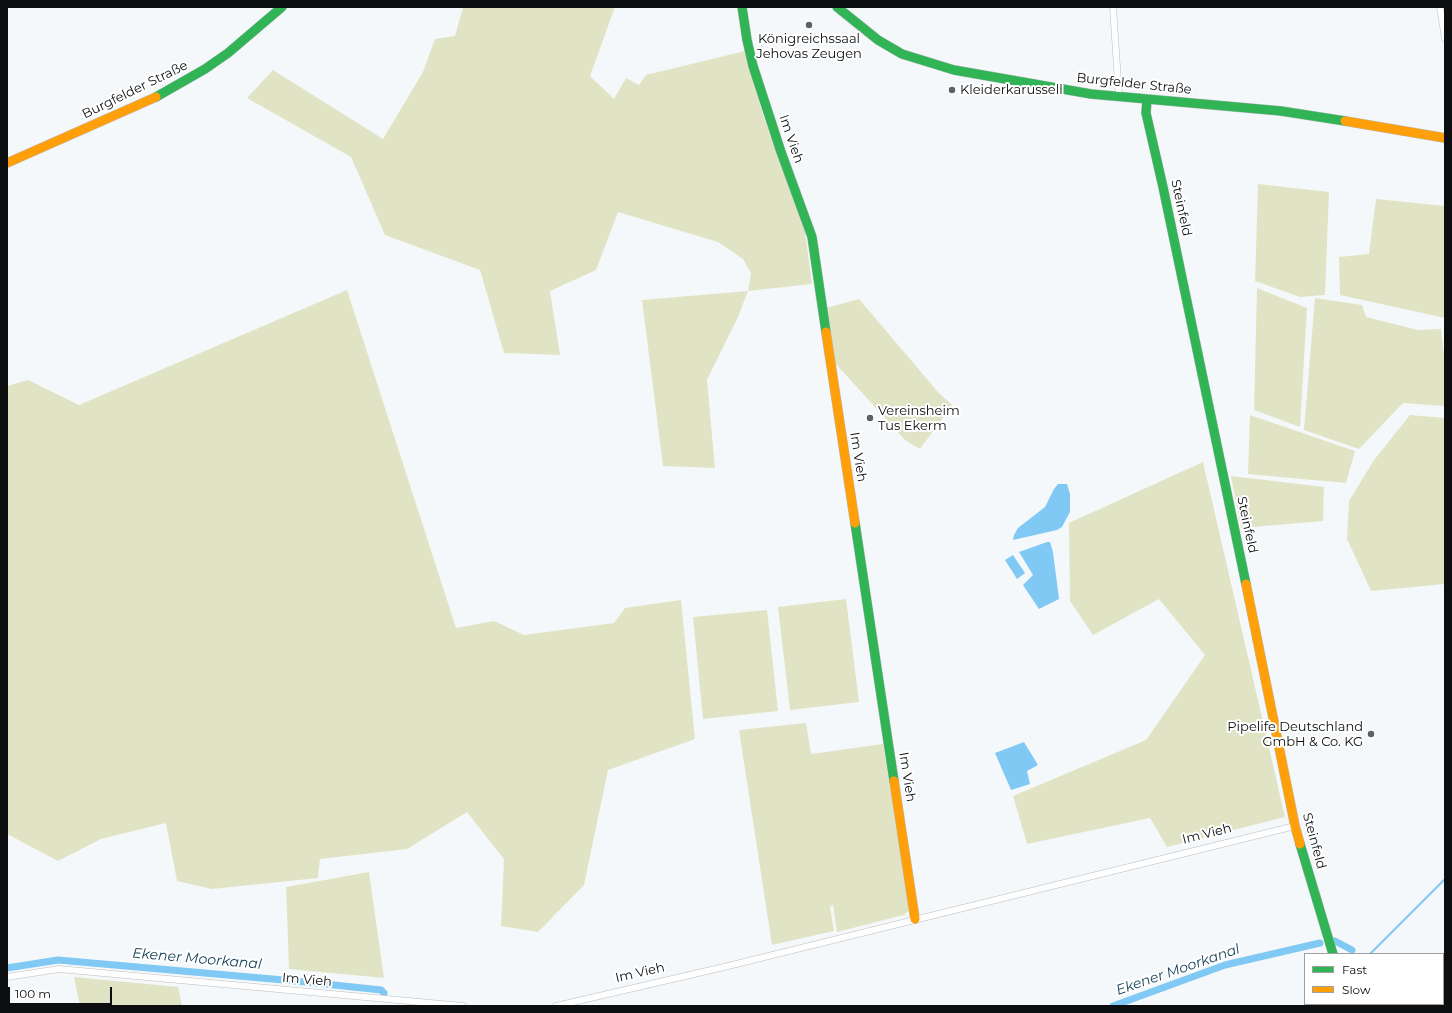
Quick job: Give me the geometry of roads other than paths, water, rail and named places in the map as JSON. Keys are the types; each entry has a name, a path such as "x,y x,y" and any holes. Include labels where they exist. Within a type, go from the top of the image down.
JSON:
{"street":[{"name":"Burgfelder Straße","path":"7,163 158,96 180,84 228,53 282,7"},
{"name":"Im Vieh","path":"742,7 753,66 781,152 812,237 915,919"},
{"name":"Burgfelder Straße","path":"837,7 878,40 902,54 954,70 1091,94 1281,111 1445,138"},
{"path":"1113,7 1119,97"},
{"path":"1440,7 1445,39"},
{"name":"Steinfeld","path":"1147,99 1146,113 1221,462 1295,826 1333,953"},
{"name":"Im Vieh","path":"556,1006 1295,826"},
{"name":"Im Vieh","path":"7,977 59,969 463,1006"}],"water":[{"path":"1058,484 1067,484 1070,494 1070,512 1062,527 1057,530 1013,540 1018,528 1045,507"},
{"path":"1050,542 1053,552 1059,599 1039,609 1023,585 1033,575 1019,552"},
{"path":"1013,555 1025,573 1017,579 1005,560"},
{"path":"1024,742 1038,765 1027,771 1030,784 1011,790 995,753"}],"waterway":[{"path":"1371,953 1445,879"},
{"name":"Ekener Moorkanal","path":"1335,941 1352,950"},
{"name":"Ekener Moorkanal","path":"1113,1006 1225,965 1320,943"},
{"name":"Ekener Moorkanal","path":"7,968 58,960 306,982 381,990 384,993"}],"place":[{"name":"Königreichssaal Jehovas Zeugen","path":"809,25"},
{"name":"Kleiderkarussell","path":"952,90"},
{"name":"Vereinsheim Tus Ekerm","path":"870,418"},
{"name":"Pipelife Deutschland GmbH & Co. KG","path":"1371,734"}]}
